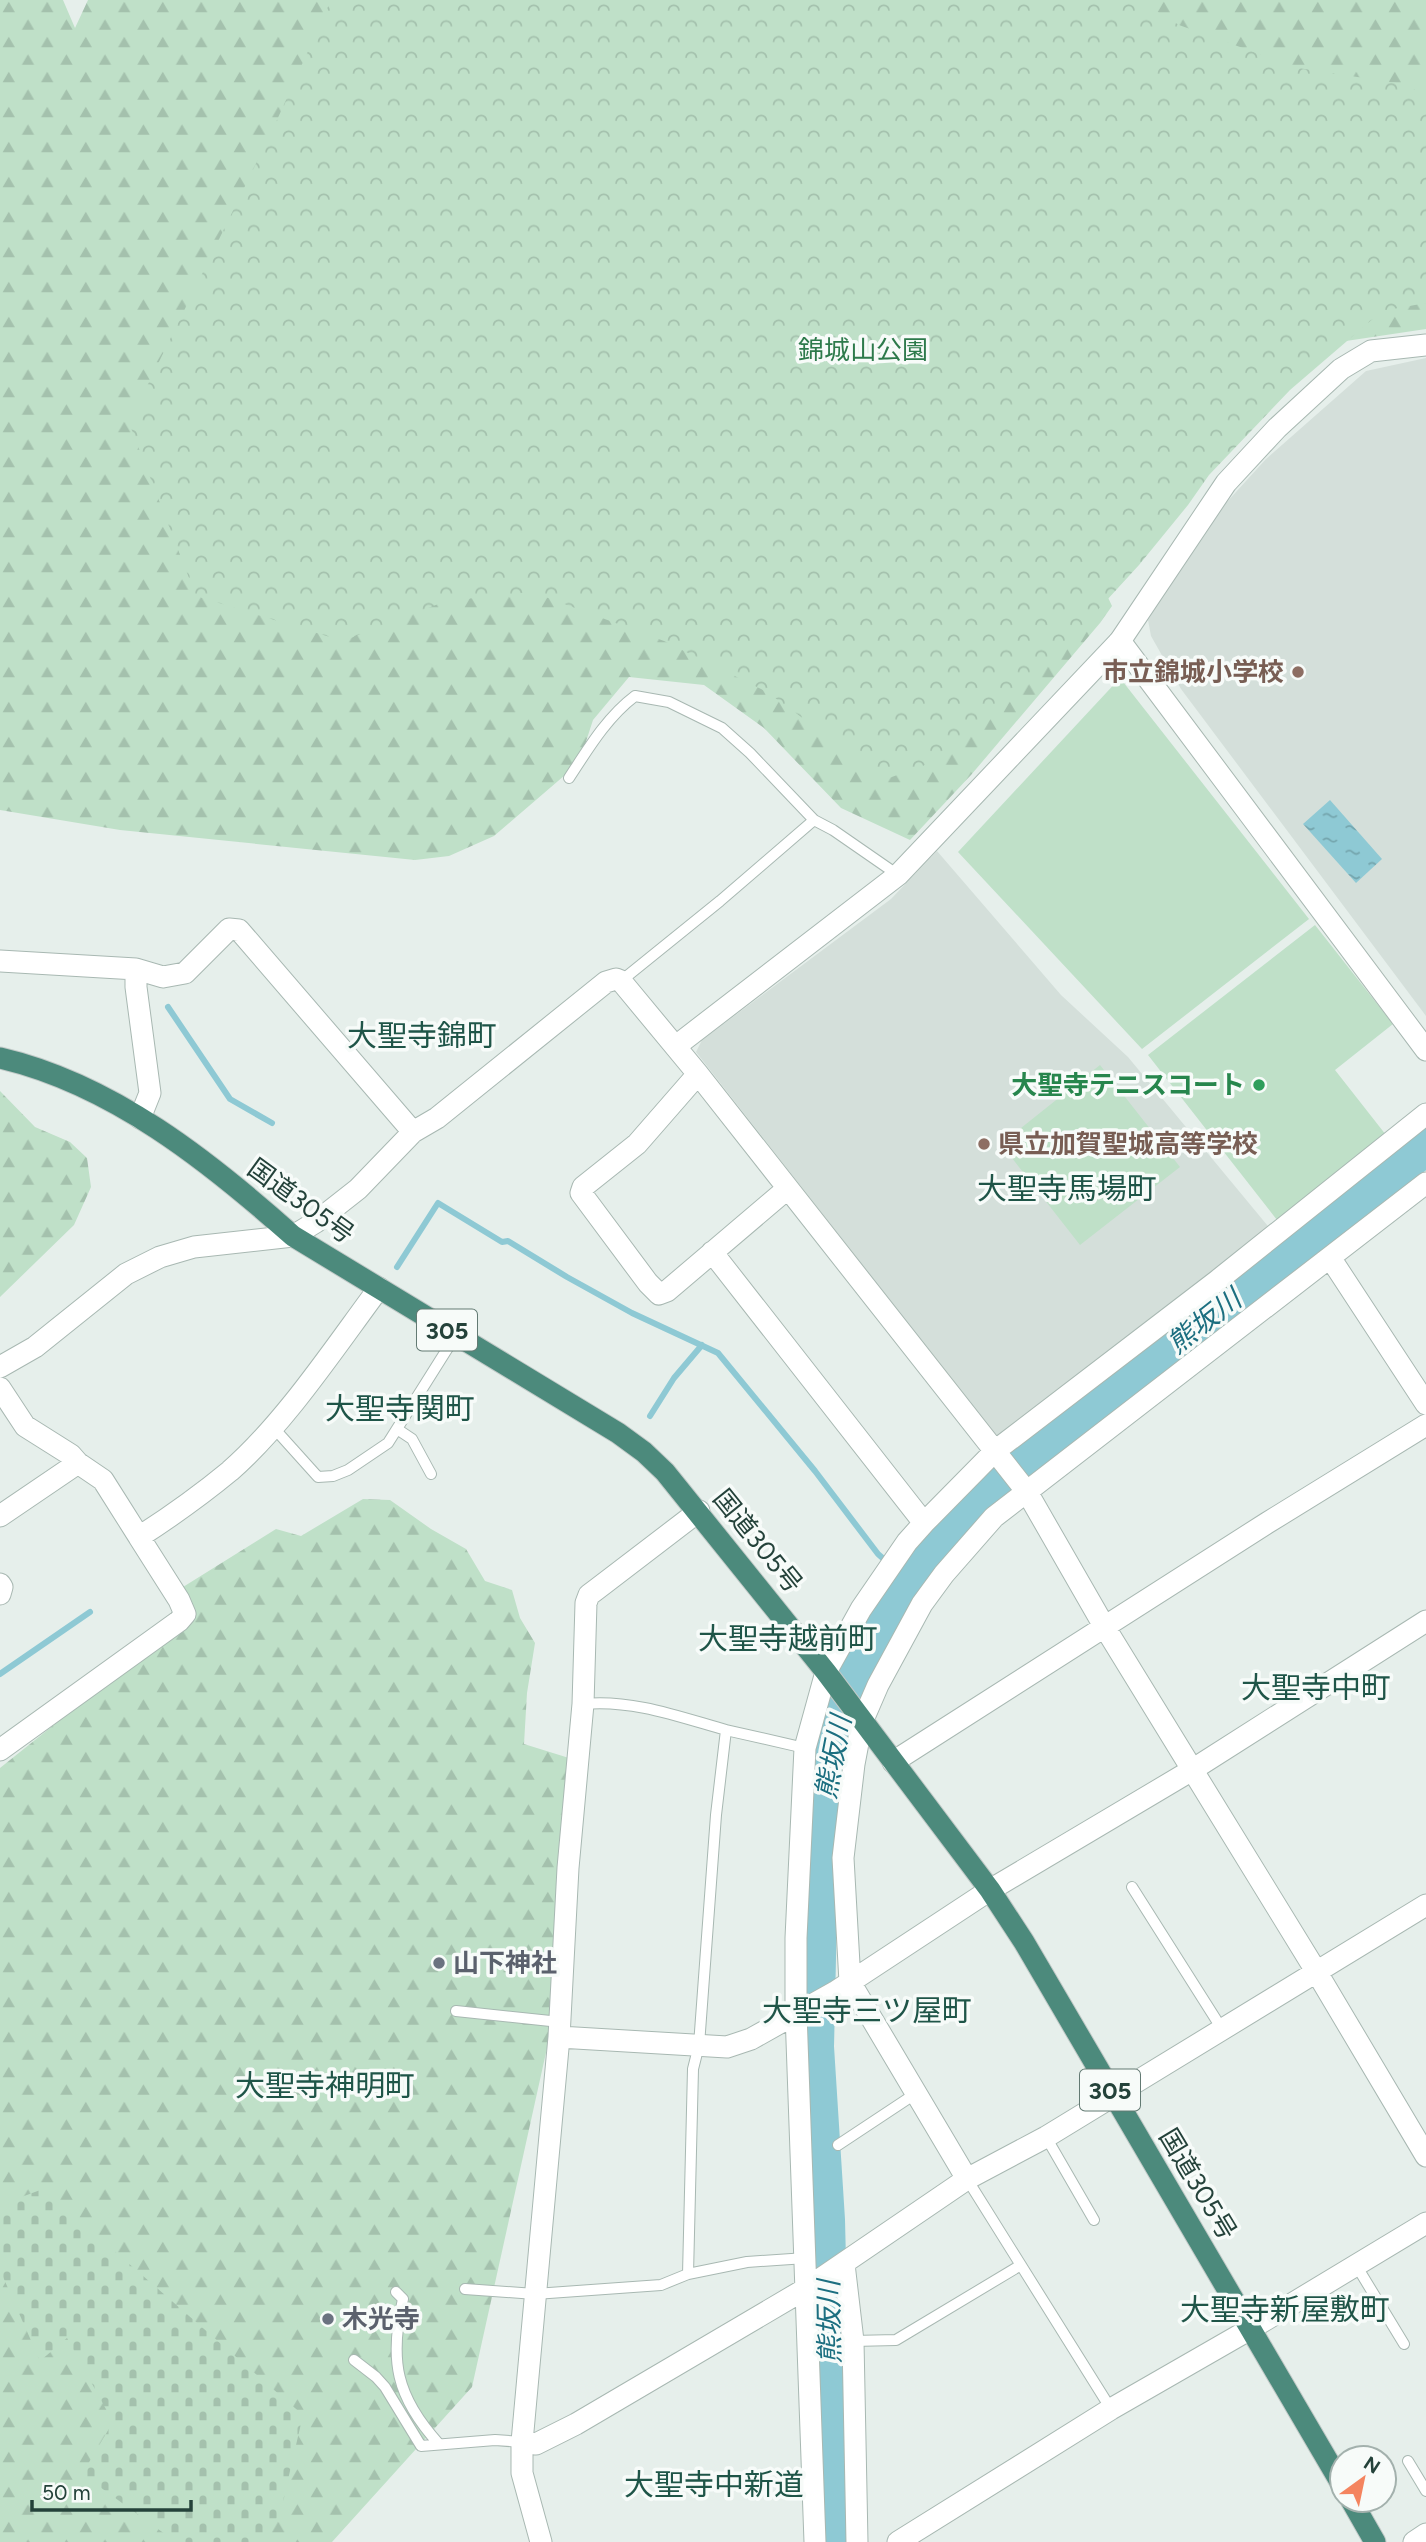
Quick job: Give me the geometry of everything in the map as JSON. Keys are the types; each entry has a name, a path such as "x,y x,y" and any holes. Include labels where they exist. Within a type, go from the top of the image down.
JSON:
{"highway":[{"name":"国道305号","path":"0,1058 47,1072 140,1118 256,1203 293,1236 618,1433 665,1472 829,1676 1024,1942 1328,2461"},
{"path":"1359,2514 1375,2542"}],"street":[{"path":"676,1046 898,875 1120,641 1226,483 1277,428 1341,369 1371,351 1426,345"},
{"path":"1120,641 1426,1050"},
{"path":"0,961 136,969 163,977 185,973 229,929 239,930 413,1132"},
{"path":"136,969 136,988 150,1093 140,1118"},
{"path":"0,1367 35,1347 126,1274 160,1256 194,1247 293,1236 316,1222 358,1189 413,1132 437,1118 606,982 616,979 621,981 676,1046 1024,1488 1104,1626 1426,2156"},
{"path":"698,1074 637,1144 583,1186 581,1193 648,1283 659,1294 667,1291 787,1189"},
{"path":"815,2542 812,2285 806,2258 801,2010 796,1938 805,1748 829,1676 861,1609 907,1542 997,1453 1426,1114"},
{"path":"967,2179 915,2094 843,1987 843,1858 858,1716 922,1604 977,1534 1024,1488 1331,1259 1426,1183"},
{"path":"712,1252 924,1523"},
{"path":"1331,1259 1426,1404"},
{"path":"139,1537 180,1510 231,1470 273,1427 379,1288"},
{"path":"0,1388 25,1426 71,1455 103,1480 179,1600 185,1614 0,1750"},
{"path":"893,1762 1267,1523 1426,1426"},
{"path":"0,1516 78,1463"},
{"path":"541,2542 522,2473 522,2442 559,2030 568,1868 583,1704 586,1603 589,1595 699,1511"},
{"path":"0,1584 0,1594"},
{"path":"559,2030 727,2047 751,2039 843,1987 989,1891 1192,1770 1426,1621"},
{"path":"522,2442 536,2444 576,2424 812,2285 967,2179 1046,2137 1426,1905"},
{"path":"898,2542 1111,2409 1426,2223"},
{"path":"844,2264 853,2341 857,2542"},
{"path":"1414,2542 1426,2534"}],"lane":[{"path":"569,778 599,734 635,696 669,702 722,728 750,753 814,820 898,875"},
{"path":"621,981 814,820"},
{"path":"273,1427 318,1477 333,1476 348,1470 388,1443 456,1335"},
{"path":"397,1429 412,1439 431,1474"},
{"path":"583,1704 607,1702 651,1709 805,1748"},
{"path":"688,2274 693,2069 699,2045 716,1815 726,1730"},
{"path":"1132,1887 1222,2029"},
{"path":"456,2011 559,2030"},
{"path":"838,2146 915,2094"},
{"path":"1046,2137 1094,2220"},
{"path":"967,2179 1111,2409"},
{"path":"464,2289 535,2294 661,2285 688,2274 747,2262 806,2258"},
{"path":"853,2341 896,2340 1021,2265"},
{"path":"1356,2265 1404,2344"},
{"path":"396,2292 403,2299 396,2334 396,2365 412,2410 439,2444"},
{"path":"354,2360 376,2376 385,2387 422,2446 506,2440 522,2442"},
{"path":"1408,2461 1426,2491"}],"shaded area":[{"name":"市立錦城小学校","path":"1426,358 1426,1016 1181,689 1151,636 1148,620 1226,503 1266,459 1366,371"},
{"name":"県立加賀聖城高等学校","path":"937,851 1061,995 1128,1057 1272,1231 997,1437 696,1052 702,1040 891,899"}],"green space":[{"name":"錦城山公園","path":"0,0 63,0 75,28 88,0 1426,0 1426,329 1346,341 1084,547 1112,606 971,775 910,840 841,808 764,728 704,685 629,677 593,720 579,763 494,836 449,856 415,860 120,830 0,810"},
{"name":"錦城山公園","path":"331,0 1138,0 1179,25 1298,68 1397,83 1426,94 1426,303 1382,311 1290,390 1209,475 1139,565 1052,660 983,725 923,766 886,779 767,692 664,641 532,592 446,601 343,641 196,596 129,423 272,131"},
{"path":"1120,678 1309,919 1142,1049 958,852"},
{"name":"大聖寺テニスコート","path":"1315,925 1393,1024 1335,1070 1386,1135 1277,1220 1148,1055"},
{"path":"1100,1065 1180,1167 1080,1245 1001,1144"},
{"path":"0,1091 35,1127 70,1142 87,1158 91,1187 74,1225 0,1297"},
{"path":"363,1499 390,1500 431,1529 466,1549 485,1581 512,1590 520,1618 535,1643 527,1693 524,1744 569,1758 549,2039 472,2387 332,2542 0,2542 0,1768 60,1720 186,1628 183,1587 276,1529 301,1536"},
{"path":"43,2189 303,2415 283,2501 268,2542 176,2542 82,2474 113,2422 67,2338 40,2361 0,2270 0,2205"}],"water":[{"path":"1330,800 1382,859 1356,883 1303,824"}],"waterway":[{"path":"168,1007 230,1099 272,1123"},
{"name":"熊坂川","path":"834,2542 826,2220 815,2047 820,1824 827,1765 840,1710 879,1628 935,1552 983,1495 1426,1146"},
{"path":"397,1267 438,1203 502,1242 508,1241 632,1313 718,1353 815,1471 878,1554 912,1584"},
{"path":"650,1416 674,1378 702,1345"},
{"path":"0,1674 90,1612"}],"place":[{"name":"市立錦城小学校","path":"1298,672"},
{"name":"大聖寺テニスコート","path":"1259,1085"},
{"name":"県立加賀聖城高等学校","path":"984,1144"},
{"name":"山下神社","path":"439,1963"},
{"name":"木光寺","path":"328,2319"}],"district":[{"name":"大聖寺錦町","path":"422,1035"},
{"name":"大聖寺馬場町","path":"1067,1188"},
{"name":"大聖寺関町","path":"400,1408"},
{"name":"大聖寺越前町","path":"788,1638"},
{"name":"大聖寺中町","path":"1316,1687"},
{"name":"大聖寺三ツ屋町","path":"867,2010"},
{"name":"大聖寺神明町","path":"325,2085"},
{"name":"大聖寺新屋敷町","path":"1285,2309"},
{"name":"大聖寺中新道","path":"714,2484"}]}
